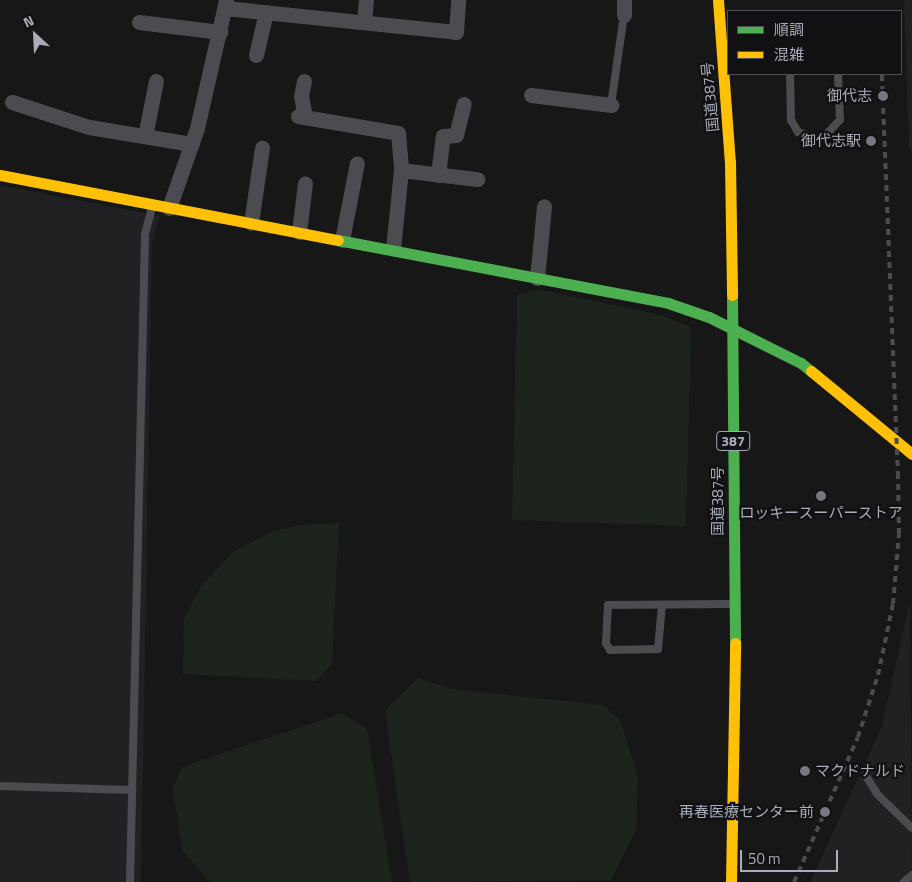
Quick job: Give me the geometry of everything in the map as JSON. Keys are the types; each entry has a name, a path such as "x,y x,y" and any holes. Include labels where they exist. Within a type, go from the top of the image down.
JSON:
{"main road":[{"name":"国道387号","path":"718,0 724,52 730,162 736,604 731,882"},
{"path":"0,175 668,303 732,330 801,363 912,454"}],"street":[{"path":"364,22 366,0"},
{"path":"169,208 192,144 226,4 266,12 456,32 458,0"},
{"path":"256,55 266,12"},
{"path":"139,22 220,32"},
{"path":"145,136 156,81"},
{"path":"304,81 301,96 301,117 398,133 401,170 393,249"},
{"path":"531,95 611,105"},
{"path":"12,102 90,127 192,144"},
{"path":"438,174 443,136 456,135 464,104"},
{"path":"251,223 262,148"},
{"path":"342,240 357,163"},
{"path":"401,170 477,179"},
{"path":"298,232 305,183"},
{"path":"537,278 544,206"}],"lane":[{"path":"611,105 624,7"},
{"path":"790,75 791,120 798,132 814,138 824,137 840,120 838,75"},
{"path":"130,882 145,234 154,205"},
{"path":"662,605 658,649 610,650 606,643 608,605 736,604"},
{"path":"866,776 878,795 912,828"},
{"path":"0,786 131,790"},
{"path":"904,882 912,875"}],"shaded area":[{"path":"904,0 912,0 912,152 909,147"},
{"path":"0,185 160,216 152,241 141,882 0,882"},
{"path":"538,289 660,315 691,327 686,526 512,520 517,295"},
{"path":"339,523 332,664 316,681 183,674 184,619 201,586 233,552 271,532 299,525"},
{"path":"910,601 912,882 810,882 882,726"},
{"path":"418,678 452,689 603,705 620,720 638,777 636,830 611,880 410,882 385,710"},
{"path":"342,713 367,729 392,882 210,882 182,850 173,788 182,767"}],"railway":[{"path":"794,882 858,737 878,675 893,604 899,534 898,477 882,75"}],"traffic: fast":[{"path":"338,240 668,303 709,317 801,363 811,371"},
{"path":"732,295 735,643"}],"traffic: slow":[{"path":"718,0 730,162 732,295"},
{"path":"0,175 338,240"},
{"path":"811,371 912,454"},
{"path":"731,882 735,643"}],"place":[{"name":"御代志","path":"883,96"},
{"name":"御代志駅","path":"871,141"},
{"name":"ロッキースーパーストア","path":"821,496"},
{"name":"マクドナルド","path":"805,771"},
{"name":"再春医療センター前","path":"825,812"}]}
